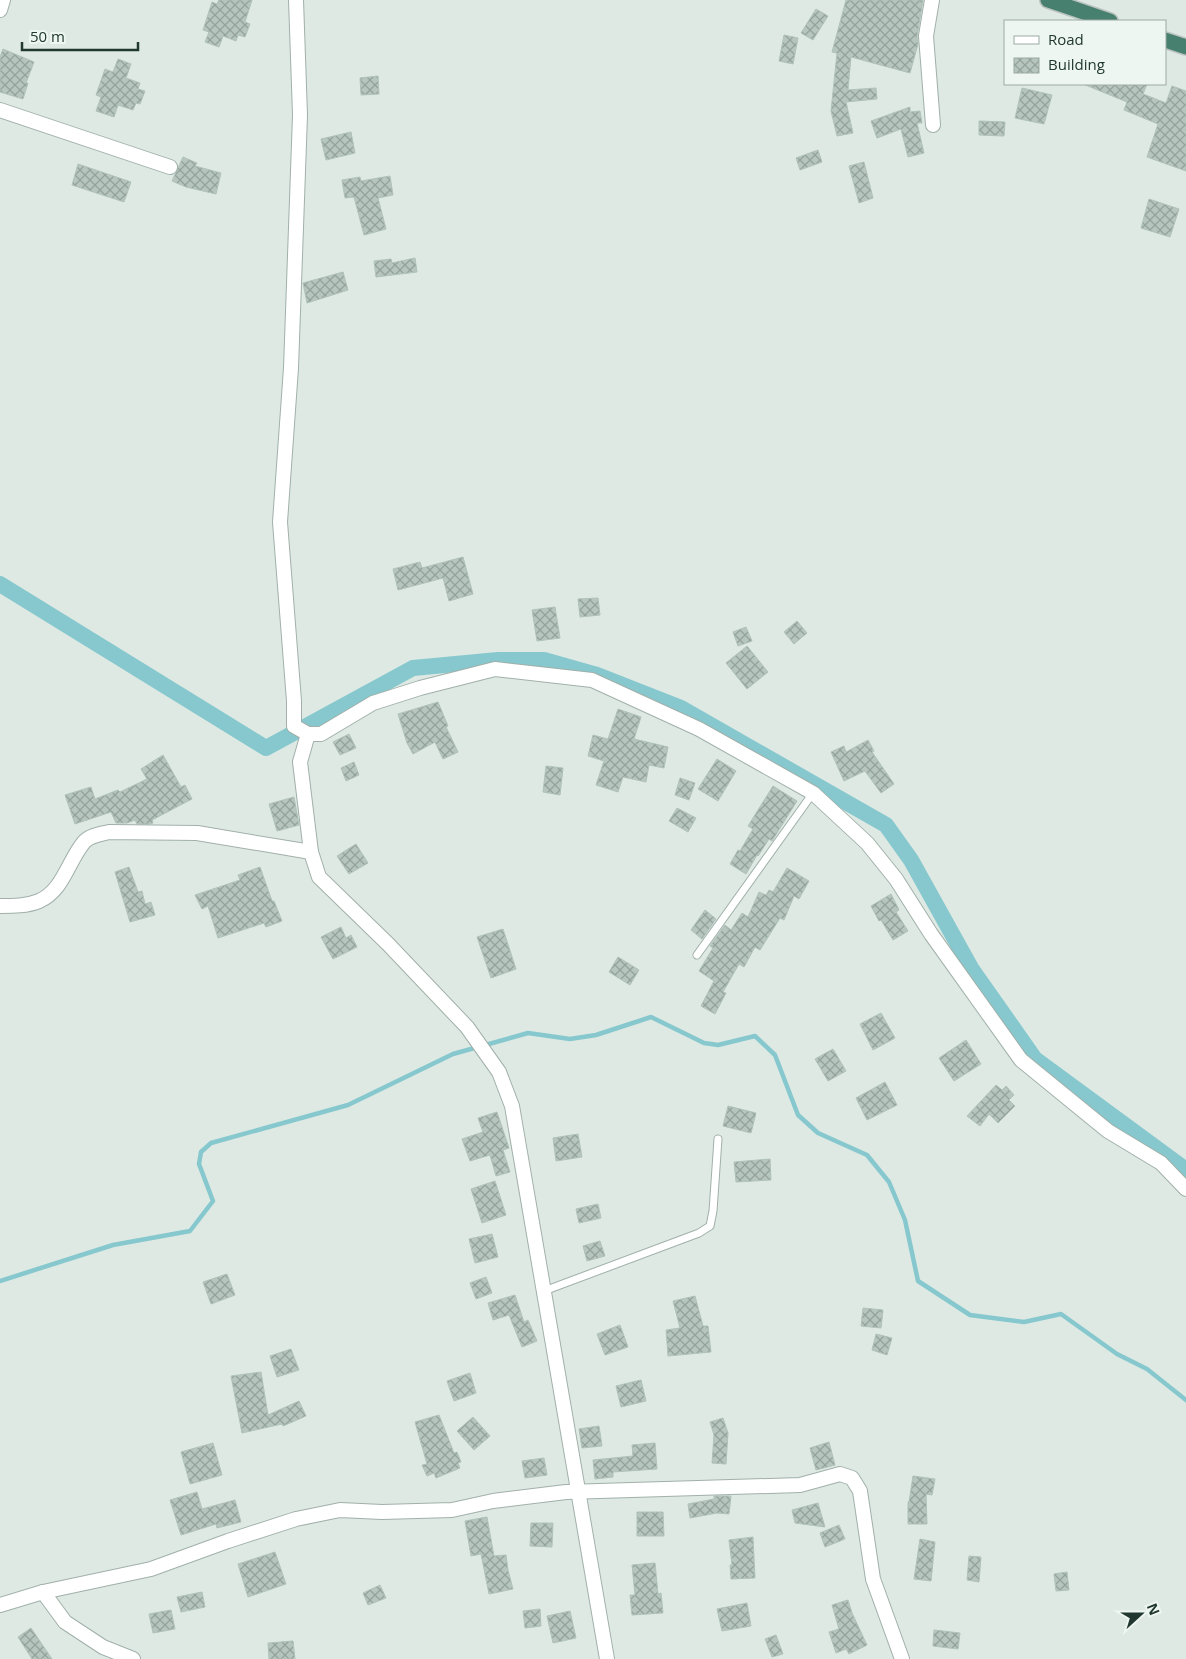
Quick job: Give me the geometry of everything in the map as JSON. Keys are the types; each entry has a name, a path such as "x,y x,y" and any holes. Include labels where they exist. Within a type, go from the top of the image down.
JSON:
{"highway":[{"path":"1048,0 1107,20"},
{"path":"1166,40 1186,47"}],"street":[{"path":"0,10 3,0"},
{"path":"296,0 300,124 291,368 280,522 294,701 294,726 308,734 321,734 373,703 420,688 495,669 592,680 698,728 813,792 867,843 896,880 931,934 1021,1060 1108,1131 1161,1163 1186,1189"},
{"path":"932,0 926,36 933,125"},
{"path":"0,110 170,167"},
{"path":"308,734 300,762 311,852 319,877 388,944 467,1026 499,1072 512,1106 607,1659"},
{"path":"0,906 20,906 40,901 54,890 85,841 96,835 197,833 311,852"},
{"path":"0,1605 43,1592 151,1569 296,1519 340,1510 382,1512 452,1510 493,1501 578,1491 800,1485 840,1474 852,1478 860,1491 873,1579 902,1659"},
{"path":"43,1592 65,1622 103,1647 133,1659"}],"lane":[{"path":"697,955 813,792"},
{"path":"544,1291 699,1233 710,1226 713,1211 718,1139"}],"building":[{"path":"219,0 252,0 245,22 250,24 245,37 238,35 236,41 223,36 219,47 205,42 209,32 203,30 212,2 217,4"},
{"path":"846,0 923,0 917,37 918,44 910,73 851,57 848,90 876,88 877,99 846,102 853,133 837,136 831,111 837,53 832,52"},
{"path":"816,9 828,16 813,40 801,33"},
{"path":"784,35 798,38 793,64 779,61"},
{"path":"3,49 34,62 26,83 28,83 23,99 0,92 0,57"},
{"path":"118,59 131,64 126,78 140,83 138,89 145,91 140,104 136,103 133,110 118,105 114,117 96,111 101,97 96,95 105,69 113,72"},
{"path":"378,76 379,94 361,95 360,78"},
{"path":"1085,85 1147,85 1143,94 1166,103 1172,86 1186,91 1186,171 1147,157 1158,124 1124,110 1127,102"},
{"path":"1022,88 1052,95 1044,124 1015,118"},
{"path":"910,107 910,112 920,111 922,123 917,123 924,153 908,157 901,129 877,138 871,121"},
{"path":"979,121 1005,122 1004,136 979,135"},
{"path":"351,132 355,153 326,160 321,139"},
{"path":"818,150 822,162 800,170 796,158"},
{"path":"183,157 197,163 195,166 221,173 216,194 186,187 172,181"},
{"path":"864,162 873,198 859,203 849,166"},
{"path":"78,164 131,182 124,202 72,185"},
{"path":"390,176 393,195 378,198 386,229 364,235 354,197 345,198 342,180 360,177 361,181"},
{"path":"1149,199 1179,209 1170,237 1141,228"},
{"path":"415,258 417,272 376,277 374,261 391,259 392,263"},
{"path":"343,272 348,290 307,303 303,283"},
{"path":"463,557 473,594 449,601 443,578 398,590 393,569 420,562 422,568"},
{"path":"598,598 600,615 580,617 578,599"},
{"path":"555,607 560,638 537,641 532,610"},
{"path":"797,621 807,633 794,644 784,632"},
{"path":"746,627 752,641 738,646 733,632"},
{"path":"747,646 768,672 747,689 726,663"},
{"path":"438,702 448,726 446,727 458,752 443,759 435,742 413,754 407,743 398,714"},
{"path":"618,709 641,717 634,739 668,747 664,768 649,765 646,782 623,777 618,792 596,785 604,761 588,756 593,735 608,739"},
{"path":"349,734 356,748 340,755 333,742"},
{"path":"868,740 874,751 872,752 894,784 881,793 865,771 844,781 831,752 844,746 846,752"},
{"path":"163,755 181,787 185,785 192,799 152,820 153,823 150,824 137,824 135,820 127,823 116,823 111,812 75,824 65,795 91,787 95,799 118,790 120,792 147,779 141,769"},
{"path":"717,759 736,771 718,801 698,789"},
{"path":"354,762 359,775 346,781 341,768"},
{"path":"546,766 563,768 560,795 543,792"},
{"path":"680,778 695,783 689,800 675,795"},
{"path":"773,786 797,801 772,841 769,839 746,874 730,864 753,829 748,826"},
{"path":"294,797 299,825 277,831 269,804"},
{"path":"677,808 696,818 688,832 669,821"},
{"path":"356,844 368,863 349,874 337,856"},
{"path":"129,867 138,892 142,891 145,904 151,902 155,915 130,922 115,872"},
{"path":"260,867 272,901 274,901 282,921 266,927 264,923 218,938 208,906 202,909 195,895 240,880 238,875"},
{"path":"787,868 809,881 799,899 794,896 784,920 780,918 760,950 755,947 744,967 739,964 723,992 726,993 715,1014 701,1006 714,981 699,971 713,948 710,946 725,925 731,930 742,913 748,917 759,892 766,895 769,890 773,892"},
{"path":"891,894 899,910 896,912 908,931 893,940 871,906"},
{"path":"705,910 716,919 702,939 691,930"},
{"path":"341,927 346,938 351,935 357,947 333,959 321,937"},
{"path":"503,929 516,969 491,978 477,937"},
{"path":"618,957 639,970 630,985 609,972"},
{"path":"881,1013 895,1038 873,1050 860,1024"},
{"path":"966,1040 981,1064 954,1081 939,1058"},
{"path":"833,1049 846,1071 828,1081 815,1059"},
{"path":"885,1082 897,1105 867,1120 856,1098"},
{"path":"996,1085 1002,1090 1006,1086 1014,1095 1009,1100 1015,1106 998,1123 989,1114 980,1126 967,1116"},
{"path":"728,1106 756,1113 751,1133 723,1126"},
{"path":"497,1112 509,1148 503,1150 510,1172 496,1176 490,1155 470,1161 462,1139 483,1132 478,1118"},
{"path":"578,1134 582,1157 556,1161 553,1138"},
{"path":"770,1159 771,1180 736,1182 734,1162"},
{"path":"495,1181 506,1215 482,1223 471,1189"},
{"path":"598,1204 601,1218 579,1223 576,1209"},
{"path":"492,1234 498,1257 475,1263 469,1239"},
{"path":"600,1241 605,1256 587,1261 583,1246"},
{"path":"227,1274 235,1295 211,1304 203,1282"},
{"path":"486,1277 492,1293 476,1299 470,1283"},
{"path":"515,1295 524,1322 528,1320 537,1341 522,1347 509,1315 493,1320 488,1303"},
{"path":"695,1296 703,1326 708,1326 711,1352 668,1356 666,1330 680,1328 673,1301"},
{"path":"863,1308 883,1310 881,1328 861,1326"},
{"path":"620,1325 628,1347 605,1355 597,1334"},
{"path":"876,1334 892,1338 887,1355 872,1350"},
{"path":"291,1349 299,1370 277,1377 270,1356"},
{"path":"261,1372 268,1415 299,1401 306,1416 283,1426 282,1424 242,1433 231,1376"},
{"path":"470,1373 476,1393 454,1401 447,1381"},
{"path":"641,1380 646,1401 621,1407 616,1386"},
{"path":"439,1415 454,1453 457,1452 461,1462 458,1463 460,1468 436,1478 434,1473 427,1476 422,1465 427,1464 415,1422"},
{"path":"473,1417 490,1436 474,1450 457,1431"},
{"path":"723,1418 728,1433 726,1464 712,1463 714,1435 710,1422"},
{"path":"599,1426 602,1446 582,1448 579,1429"},
{"path":"829,1442 835,1465 816,1470 810,1448"},
{"path":"213,1443 222,1475 190,1484 181,1452"},
{"path":"655,1443 657,1469 613,1472 613,1477 595,1479 593,1460 633,1456 632,1445"},
{"path":"544,1458 547,1475 525,1478 522,1461"},
{"path":"913,1476 935,1479 932,1495 926,1494 927,1524 908,1524 908,1502"},
{"path":"197,1492 202,1509 235,1500 241,1522 217,1528 216,1524 181,1535 170,1500"},
{"path":"714,1496 731,1496 729,1514 717,1513 690,1518 688,1504 714,1499"},
{"path":"818,1503 825,1527 795,1523 792,1510"},
{"path":"637,1512 663,1512 664,1536 637,1536"},
{"path":"487,1517 494,1556 506,1555 513,1589 489,1594 481,1554 471,1556 465,1521"},
{"path":"531,1523 553,1523 552,1547 530,1546"},
{"path":"839,1525 845,1539 825,1547 820,1533"},
{"path":"753,1537 755,1578 731,1579 730,1565 732,1565 729,1540"},
{"path":"920,1539 935,1542 931,1581 914,1579"},
{"path":"275,1552 286,1584 248,1597 238,1564"},
{"path":"969,1556 981,1557 979,1582 967,1580"},
{"path":"655,1563 658,1594 661,1593 663,1613 632,1615 630,1595 635,1595 632,1565"},
{"path":"1067,1572 1069,1590 1056,1591 1054,1574"},
{"path":"380,1585 386,1598 368,1605 363,1593"},
{"path":"202,1592 205,1607 181,1612 177,1597"},
{"path":"848,1600 867,1645 849,1654 846,1649 836,1653 829,1632 839,1629 832,1605"},
{"path":"747,1603 751,1626 722,1631 717,1609"},
{"path":"540,1609 541,1626 525,1628 523,1611"},
{"path":"171,1610 175,1629 153,1633 149,1614"},
{"path":"570,1611 576,1638 553,1643 547,1616"},
{"path":"31,1628 52,1659 32,1659 18,1637"},
{"path":"934,1630 960,1633 958,1649 933,1646"},
{"path":"776,1635 783,1654 772,1657 765,1639"},
{"path":"293,1641 295,1659 269,1659 268,1643"}],"waterway":[{"path":"0,584 266,748 413,668 498,660 544,660 597,675 681,708 886,825 911,860 971,968 1035,1059 1186,1170"},
{"path":"0,1281 113,1245 190,1231 213,1201 199,1164 201,1152 211,1143 348,1105 453,1054 528,1033 570,1039 596,1035 651,1017 704,1043 718,1045 755,1036 775,1055 798,1115 818,1133 867,1155 889,1182 905,1220 918,1281 970,1315 1024,1322 1061,1314 1117,1354 1147,1369 1186,1400"}]}
